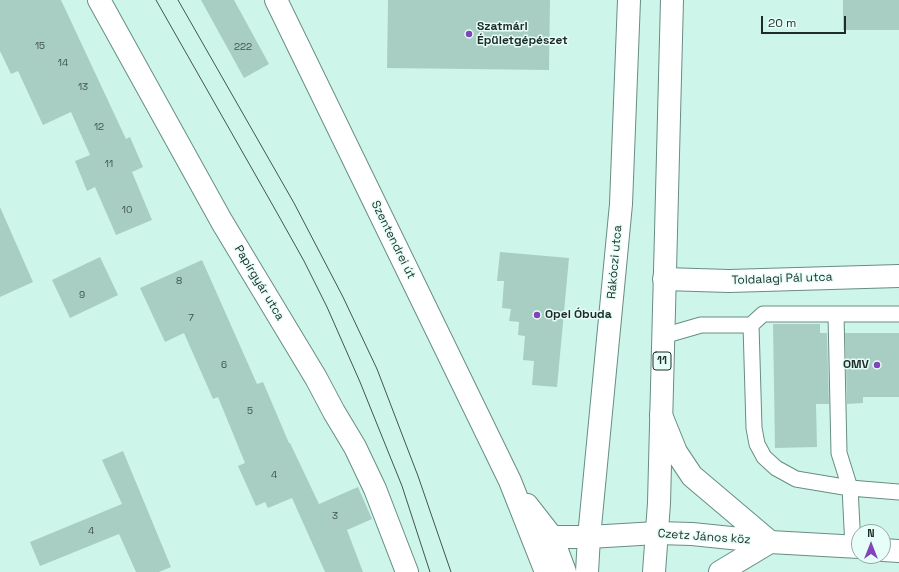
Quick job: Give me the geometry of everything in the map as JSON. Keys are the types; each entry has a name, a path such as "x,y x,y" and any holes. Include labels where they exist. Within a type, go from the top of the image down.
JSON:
{"main road":[{"name":"Papírgyár utca","path":"99,0 222,222 316,378 355,447 407,572"},
{"name":"Szentendrei út","path":"276,0 510,481 546,572"},
{"name":"Rákóczi utca","path":"587,572 589,537 621,204 629,0"},
{"name":"11","path":"654,572 657,533 661,415 672,0"},
{"name":"Toldalagi Pál utca","path":"664,279 729,281 899,276"},
{"name":"Czetz János köz","path":"661,415 676,452 692,476 770,542"},
{"name":"Szentendrei út","path":"510,481 552,537 565,572"},
{"name":"Czetz János köz","path":"552,537 589,537 657,533 692,534 770,542 851,547"},
{"name":"Czetz János köz","path":"720,572 770,542"}],"lane":[{"path":"663,336 701,324 751,325 763,314 899,314"},
{"path":"836,314 839,453 850,488 854,524"},
{"path":"751,325 754,428 757,444 764,457 776,468 796,479 850,488 899,492"}],"building":[{"path":"0,0 61,0 126,139 130,137 143,167 132,172 152,220 116,235 95,187 87,191 75,161 90,155 71,112 43,125 18,71 11,74 0,51"},
{"path":"201,0 234,0 269,64 244,78"},
{"name":"Szatmári Épületgépészet","path":"388,0 550,0 549,70 387,68"},
{"path":"843,0 899,0 899,30 843,30"},
{"path":"0,207 33,282 0,297"},
{"name":"Opel Óbuda","path":"500,252 569,258 557,387 532,385 534,361 523,360 525,336 518,335 519,322 509,321 511,309 502,308 504,281 497,281"},
{"path":"100,257 118,295 70,318 52,280"},
{"path":"202,260 257,384 263,382 289,443 319,504 358,487 372,519 347,530 363,572 325,572 292,498 268,508 265,502 256,506 238,466 245,463 218,397 213,399 184,333 165,342 140,288"},
{"path":"773,324 820,324 820,333 827,333 829,404 816,404 817,447 775,448"},
{"name":"OMV","path":"845,333 899,333 899,397 863,397 863,403 847,404"},
{"path":"123,451 171,567 159,572 136,572 119,534 40,566 30,542 122,504 102,460"}],"tram line":[{"path":"156,0 304,261 327,307 360,382 402,486 430,572"},
{"path":"178,0 294,203 343,297 377,369 418,476 451,572"}],"place":[{"name":"Szatmári Épületgépészet","path":"469,34"},
{"name":"Opel Óbuda","path":"537,315"},
{"name":"OMV","path":"877,365"}]}
